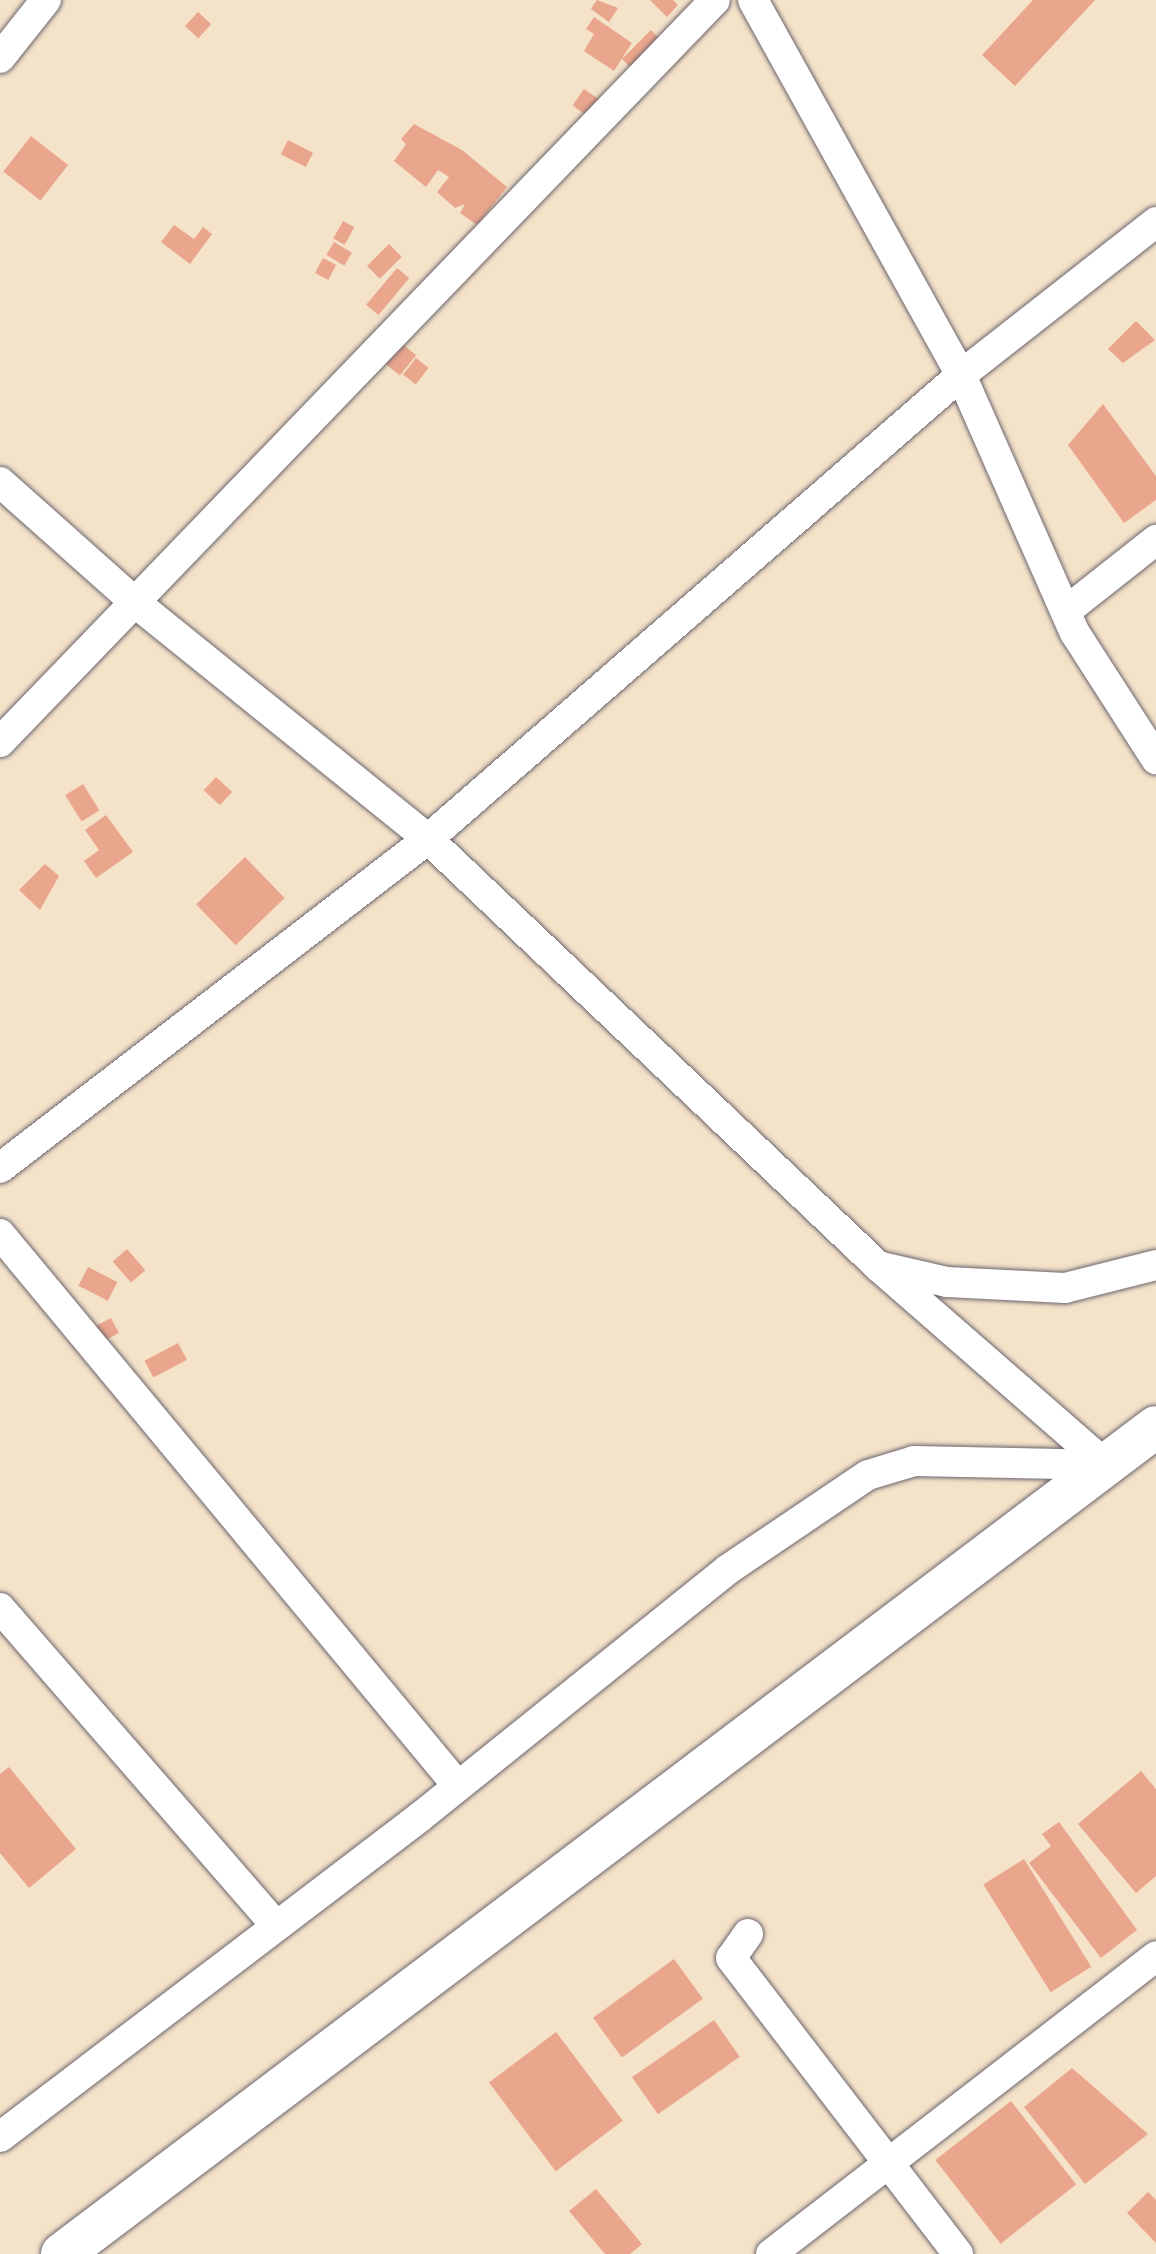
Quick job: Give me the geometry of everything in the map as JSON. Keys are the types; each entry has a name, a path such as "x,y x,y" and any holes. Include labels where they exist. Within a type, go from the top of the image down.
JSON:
{"street":[{"path":"0,58 46,0"},
{"path":"0,742 716,0"},
{"path":"753,0 961,376 1066,611 1156,759"},
{"path":"0,1168 428,839 961,376 1156,222"},
{"path":"0,482 137,604 428,839 879,1266 1106,1465"},
{"path":"1066,611 1156,540"},
{"path":"0,1234 458,1786"},
{"path":"879,1266 947,1282 1065,1288 1156,1266"},
{"path":"62,2254 1156,1427"},
{"path":"0,2137 458,1786 726,1570 868,1474 914,1460 1106,1465"},
{"path":"0,1608 276,1926"},
{"path":"748,1934 730,1958 958,2254"},
{"path":"771,2254 1156,1956"}],"building":[{"path":"597,0 618,8 609,22 591,9"},
{"path":"650,0 673,0 678,5 667,17"},
{"path":"1033,0 1095,0 1015,86 982,55"},
{"path":"198,12 211,24 198,38 185,26"},
{"path":"594,17 632,43 614,71 584,51 594,34 586,29"},
{"path":"651,30 663,42 634,71 622,59"},
{"path":"584,89 601,101 590,117 573,105"},
{"path":"414,124 462,150 507,187 477,225 460,213 465,204 455,208 437,192 449,177 438,170 426,187 394,161 406,144 401,139"},
{"path":"31,136 68,165 40,200 3,171"},
{"path":"288,140 313,153 306,167 281,154"},
{"path":"343,221 354,227 345,245 333,238"},
{"path":"174,225 194,239 203,227 212,234 190,264 161,242"},
{"path":"334,242 352,253 344,266 326,255"},
{"path":"389,244 402,257 380,279 367,266"},
{"path":"323,258 336,265 328,280 315,273"},
{"path":"397,268 409,278 378,315 366,305"},
{"path":"1136,321 1155,340 1123,363 1108,349"},
{"path":"396,339 416,355 400,376 380,359"},
{"path":"416,358 429,368 416,384 403,375"},
{"path":"1103,404 1156,476 1156,500 1124,523 1068,445"},
{"path":"216,777 232,792 220,805 204,790"},
{"path":"83,784 99,810 82,821 65,795"},
{"path":"106,815 133,852 96,878 84,861 99,850 85,830"},
{"path":"245,857 285,898 236,945 196,904"},
{"path":"45,864 59,876 40,910 19,890"},
{"path":"127,1249 145,1270 131,1283 113,1261"},
{"path":"88,1267 117,1282 108,1301 78,1286"},
{"path":"111,1318 119,1333 100,1343 92,1328"},
{"path":"178,1343 187,1360 153,1378 144,1361"},
{"path":"9,1767 76,1849 29,1888 0,1853 0,1774"},
{"path":"1141,1771 1156,1789 1156,1876 1136,1893 1078,1824"},
{"path":"1059,1822 1137,1930 1101,1958 1029,1863 1051,1846 1042,1834"},
{"path":"1024,1859 1091,1967 1051,1992 983,1884"},
{"path":"674,1959 703,1999 622,2057 593,2018"},
{"path":"714,2020 740,2057 658,2114 632,2077"},
{"path":"556,2032 623,2121 556,2171 489,2083"},
{"path":"1072,2068 1148,2134 1085,2184 1024,2107"},
{"path":"1011,2101 1076,2185 1001,2244 935,2160"},
{"path":"596,2189 642,2244 630,2254 605,2254 569,2211"},
{"path":"1148,2192 1156,2200 1156,2243 1127,2213"}]}
